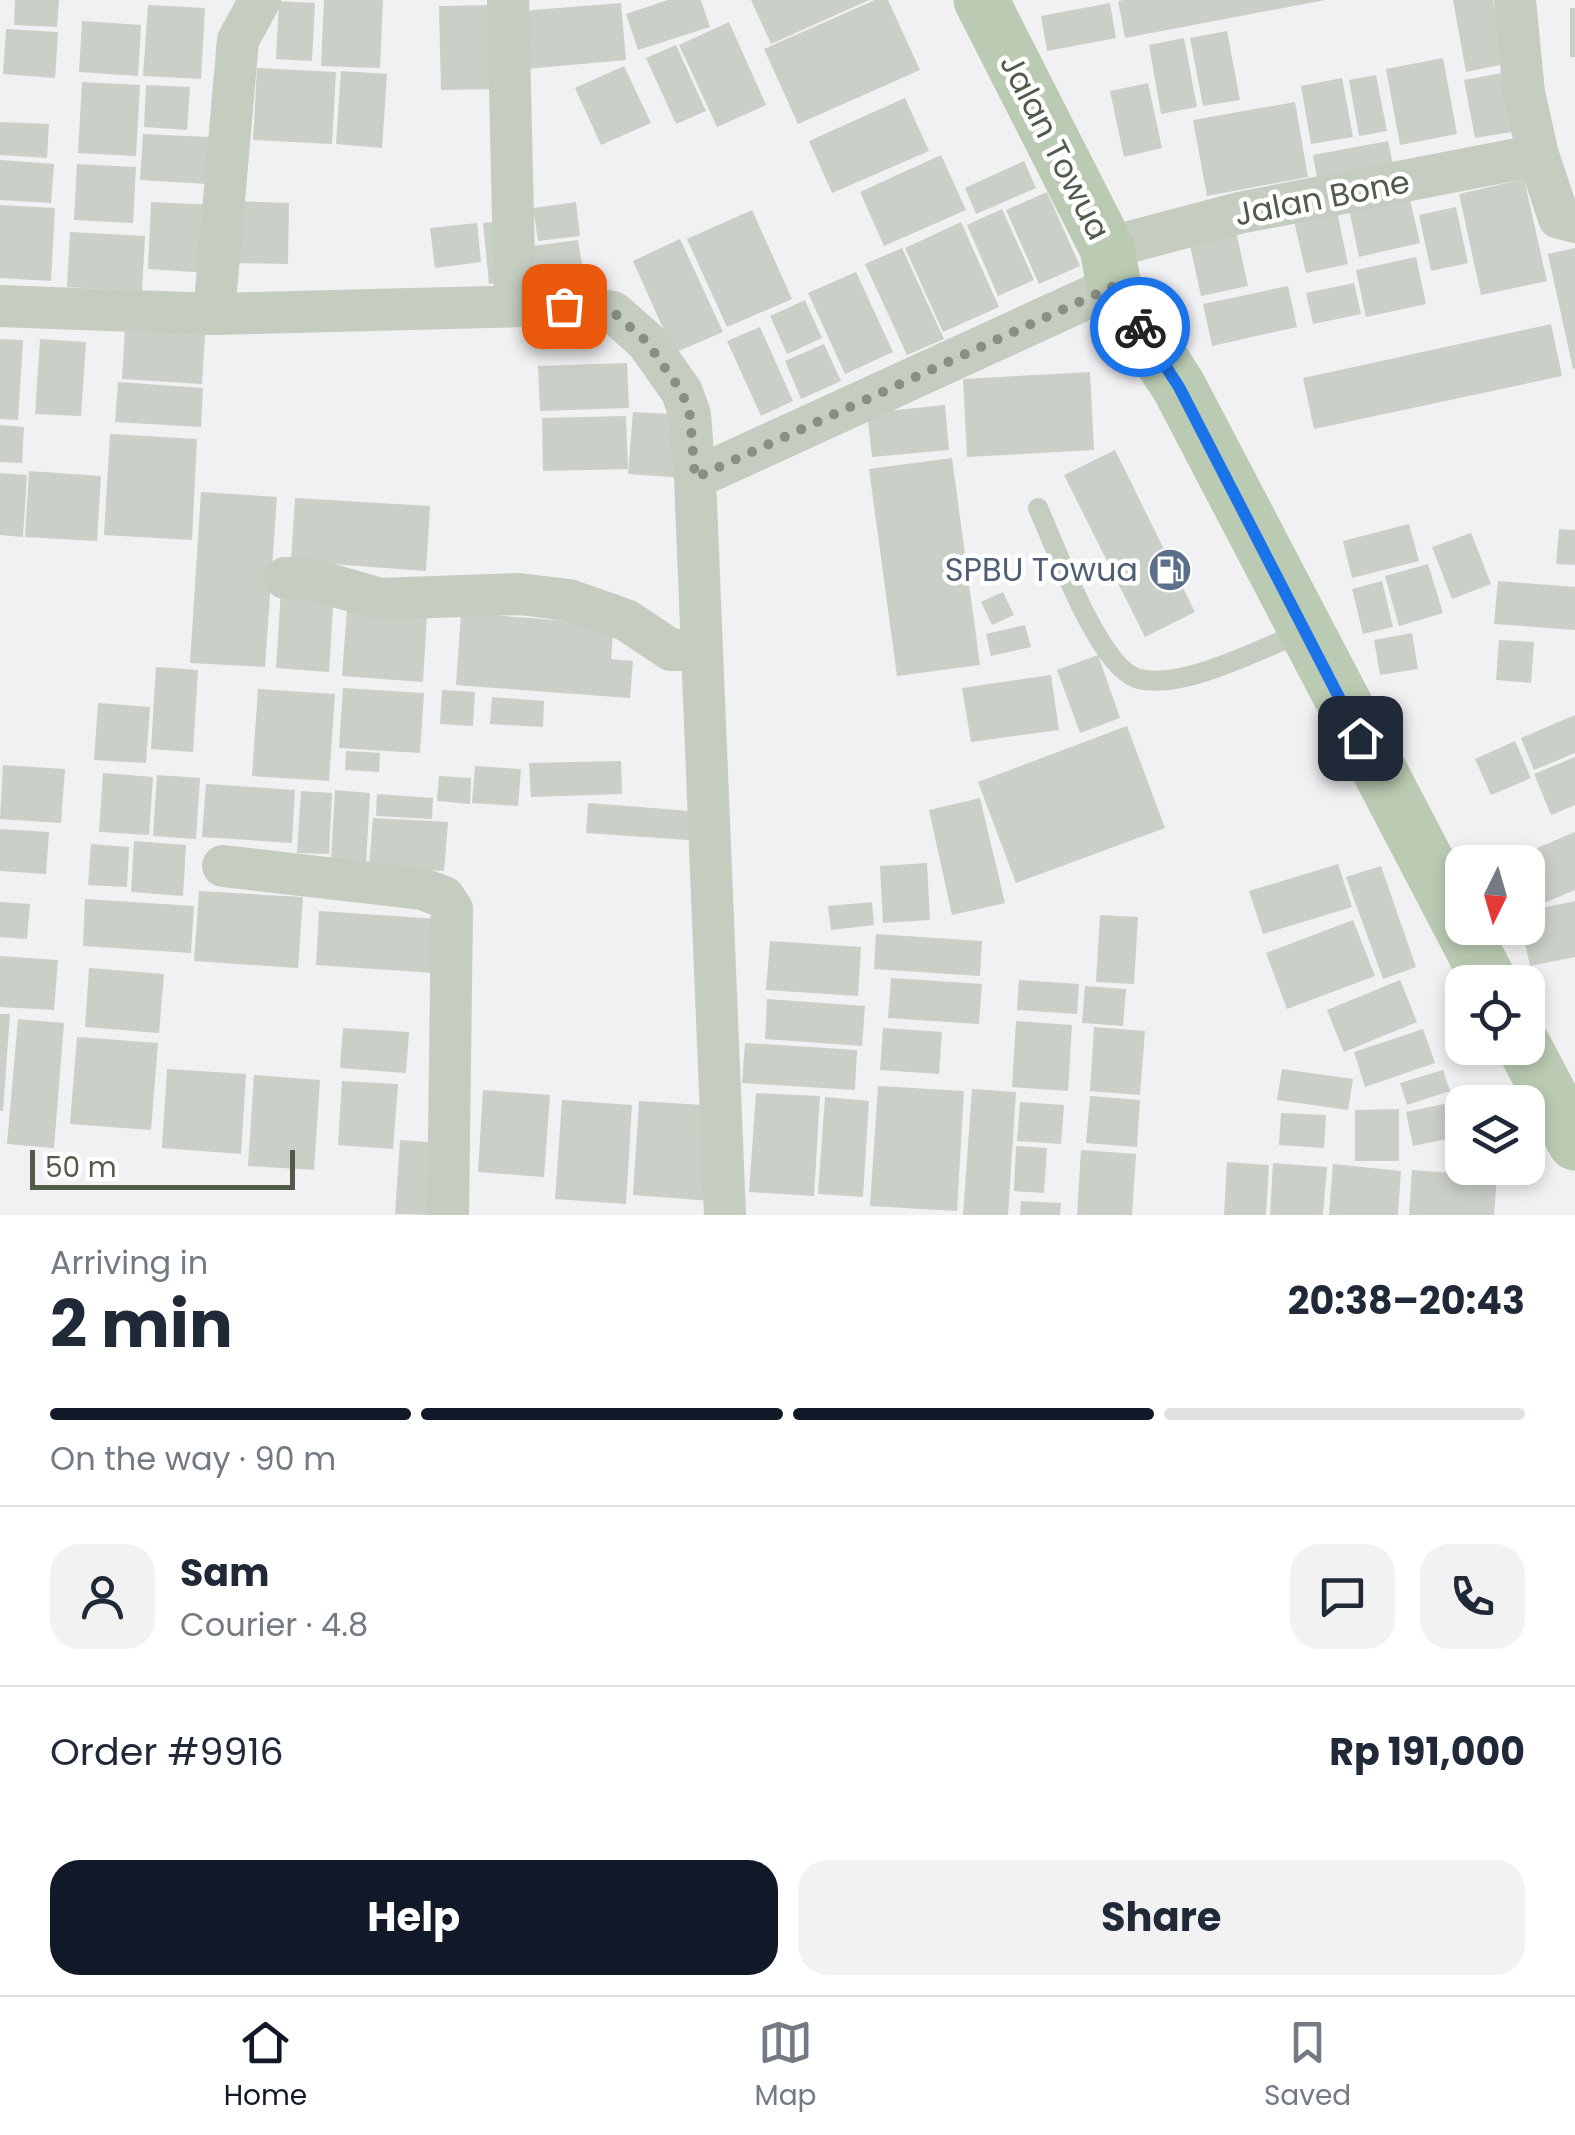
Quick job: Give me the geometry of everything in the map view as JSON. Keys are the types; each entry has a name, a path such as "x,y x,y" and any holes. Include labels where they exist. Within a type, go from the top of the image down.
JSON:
{"main road":[{"name":"Jalan Towua","path":"981,0 1110,267 1179,387 1303,632 1481,965"},
{"path":"1533,1065 1575,1142"}],"street":[{"path":"214,314 238,40 260,0"},
{"path":"508,0 515,306"},
{"path":"1515,0 1524,93 1538,154 1559,218 1575,222"},
{"name":"Jalan Bone","path":"695,478 1110,267 1239,212 1538,154"},
{"path":"0,306 214,314 564,306 613,312 646,341 682,392 690,416 725,1215"},
{"path":"286,578 314,580 380,598 519,594 569,600 626,620 671,650 702,650"},
{"path":"224,866 422,889 448,902 452,909 454,1017 448,1215"}],"lane":[{"path":"1038,508 1094,626 1114,660 1132,676 1152,680 1207,670 1303,632"}],"building":[{"path":"15,0 59,0 57,27 14,25"},
{"path":"324,0 383,0 380,68 321,66"},
{"path":"668,0 701,0 710,27 638,50 626,14"},
{"path":"751,0 869,0 771,44"},
{"path":"875,0 888,0 920,70 798,124 764,49"},
{"path":"1124,0 1325,0 1125,38 1118,1"},
{"path":"1453,0 1493,0 1505,64 1466,72"},
{"path":"279,1 315,3 312,61 276,59"},
{"path":"621,3 626,60 526,69 521,11"},
{"path":"1110,3 1116,38 1047,51 1041,16"},
{"path":"148,5 205,8 201,79 143,76"},
{"path":"496,5 497,89 441,90 439,6"},
{"path":"1570,8 1575,8 1575,57 1570,57"},
{"path":"82,21 141,25 138,76 79,72"},
{"path":"729,22 766,105 717,127 679,45"},
{"path":"6,29 58,32 55,78 3,74"},
{"path":"1227,31 1240,100 1203,106 1190,38"},
{"path":"1184,38 1197,107 1161,114 1149,45"},
{"path":"676,45 706,111 676,124 646,58"},
{"path":"1443,58 1457,134 1400,145 1386,69"},
{"path":"624,66 651,123 601,145 575,88"},
{"path":"257,68 336,72 332,144 253,140"},
{"path":"341,71 387,74 382,148 336,144"},
{"path":"1507,72 1518,131 1475,138 1464,80"},
{"path":"1376,75 1387,131 1359,136 1349,80"},
{"path":"1342,78 1353,137 1311,144 1301,86"},
{"path":"82,82 140,85 136,156 78,153"},
{"path":"1148,83 1162,148 1124,157 1110,91"},
{"path":"146,85 190,87 187,130 144,127"},
{"path":"905,98 929,151 832,193 809,141"},
{"path":"1295,102 1308,177 1207,196 1193,120"},
{"path":"0,122 49,124 47,158 0,155"},
{"path":"143,134 209,137 207,184 140,180"},
{"path":"1388,141 1394,170 1318,184 1313,155"},
{"path":"941,155 966,210 884,246 860,192"},
{"path":"0,160 54,164 51,203 0,200"},
{"path":"1024,161 1036,188 976,214 965,188"},
{"path":"77,164 136,167 133,223 74,220"},
{"path":"1524,179 1547,281 1481,295 1459,194"},
{"path":"1408,191 1420,243 1359,257 1348,204"},
{"path":"1047,192 1080,266 1039,284 1006,210"},
{"path":"237,201 289,203 288,264 235,263"},
{"path":"151,202 214,205 210,273 148,269"},
{"path":"576,202 580,236 538,241 533,208"},
{"path":"0,205 55,208 51,281 0,278"},
{"path":"1456,207 1468,263 1431,271 1419,215"},
{"path":"1002,209 1034,280 998,296 967,225"},
{"path":"752,210 792,299 727,327 687,239"},
{"path":"1337,212 1348,264 1306,273 1294,221"},
{"path":"506,221 512,281 489,284 483,223"},
{"path":"961,222 999,307 943,332 905,248"},
{"path":"477,223 481,262 435,268 430,228"},
{"path":"1236,231 1248,286 1201,296 1189,241"},
{"path":"70,232 145,236 142,291 67,287"},
{"path":"680,239 723,332 674,353 633,261"},
{"path":"578,240 582,264 536,271 533,246"},
{"path":"902,248 944,339 907,355 865,264"},
{"path":"1575,248 1575,368 1573,369 1548,254"},
{"path":"1416,257 1426,304 1366,317 1356,270"},
{"path":"856,272 893,352 845,374 808,293"},
{"path":"1354,283 1361,314 1313,324 1306,293"},
{"path":"1288,286 1297,327 1212,346 1203,304"},
{"path":"805,300 822,338 787,354 770,316"},
{"path":"1551,324 1562,376 1314,429 1303,378"},
{"path":"760,327 793,401 761,416 727,341"},
{"path":"125,329 205,334 202,384 122,379"},
{"path":"0,339 23,340 18,420 0,419"},
{"path":"40,339 86,342 81,416 35,414"},
{"path":"824,344 841,381 801,399 785,361"},
{"path":"627,363 629,408 540,411 538,366"},
{"path":"1090,372 1094,450 967,457 963,379"},
{"path":"118,382 203,388 201,427 115,422"},
{"path":"945,405 949,450 872,457 867,413"},
{"path":"633,412 689,415 684,478 628,474"},
{"path":"626,416 628,469 543,471 542,418"},
{"path":"0,425 24,427 22,463 0,462"},
{"path":"110,434 197,439 192,540 104,535"},
{"path":"1115,450 1195,612 1145,637 1064,475"},
{"path":"952,458 980,665 897,676 869,469"},
{"path":"29,471 101,476 97,541 25,537"},
{"path":"0,473 27,475 23,537 0,535"},
{"path":"201,492 277,497 265,667 190,663"},
{"path":"295,498 430,506 426,571 291,561"},
{"path":"1409,524 1419,561 1352,578 1343,541"},
{"path":"1559,529 1575,530 1575,565 1556,564"},
{"path":"1471,533 1491,584 1452,599 1432,547"},
{"path":"1428,564 1443,613 1399,626 1385,576"},
{"path":"1382,581 1393,627 1363,634 1352,589"},
{"path":"1498,581 1575,587 1575,630 1494,624"},
{"path":"281,590 334,593 329,672 276,668"},
{"path":"1003,592 1014,615 992,625 981,602"},
{"path":"347,609 427,614 423,682 342,676"},
{"path":"461,613 614,624 611,659 633,661 630,698 456,685"},
{"path":"1025,625 1031,647 991,656 986,634"},
{"path":"1412,633 1418,669 1380,675 1374,640"},
{"path":"1499,640 1534,642 1531,683 1496,680"},
{"path":"1098,655 1120,718 1080,733 1057,670"},
{"path":"156,667 198,670 193,752 151,749"},
{"path":"1051,675 1059,730 971,742 962,688"},
{"path":"343,688 424,693 420,753 339,748"},
{"path":"258,689 335,694 329,781 252,776"},
{"path":"442,690 475,692 473,726 440,724"},
{"path":"492,697 544,701 543,727 490,724"},
{"path":"98,703 150,707 146,763 94,760"},
{"path":"1575,715 1575,753 1534,770 1521,738"},
{"path":"1127,726 1165,828 1016,883 978,782"},
{"path":"1515,741 1531,778 1491,795 1475,759"},
{"path":"346,751 380,753 379,772 345,770"},
{"path":"1575,757 1575,805 1551,815 1534,774"},
{"path":"621,761 622,794 531,797 529,763"},
{"path":"3,765 65,769 61,823 0,819"},
{"path":"475,766 521,769 518,806 472,803"},
{"path":"103,773 153,777 149,835 99,832"},
{"path":"157,775 200,778 196,839 153,836"},
{"path":"439,776 471,778 470,804 437,801"},
{"path":"206,784 295,790 292,843 202,837"},
{"path":"335,790 370,793 366,863 331,861"},
{"path":"301,791 332,793 329,854 297,853"},
{"path":"377,794 433,798 432,819 376,816"},
{"path":"980,798 1005,903 952,915 929,810"},
{"path":"588,803 691,811 689,840 586,833"},
{"path":"373,818 448,822 444,871 369,866"},
{"path":"0,829 49,832 46,874 0,871"},
{"path":"1575,832 1575,890 1545,903 1545,845"},
{"path":"134,841 186,845 183,896 131,892"},
{"path":"91,844 129,847 127,887 88,885"},
{"path":"927,863 930,920 883,923 880,866"},
{"path":"1338,864 1352,907 1263,934 1249,891"},
{"path":"1381,866 1416,967 1383,979 1346,877"},
{"path":"199,891 303,897 298,968 194,961"},
{"path":"85,899 194,906 191,953 83,946"},
{"path":"1575,901 1575,957 1530,965 1526,945 1545,945 1545,907"},
{"path":"0,902 30,904 27,939 0,937"},
{"path":"872,902 874,925 831,930 828,906"},
{"path":"319,911 438,919 435,973 316,965"},
{"path":"1100,915 1138,917 1134,984 1096,982"},
{"path":"1353,920 1375,976 1287,1009 1266,953"},
{"path":"876,934 982,941 980,976 874,969"},
{"path":"770,941 861,947 858,996 766,990"},
{"path":"0,956 58,960 54,1010 0,1007"},
{"path":"89,968 164,974 159,1033 85,1027"},
{"path":"891,978 982,984 979,1024 888,1018"},
{"path":"1019,980 1079,984 1077,1014 1017,1010"},
{"path":"1400,980 1417,1022 1344,1052 1327,1010"},
{"path":"1085,986 1126,989 1123,1026 1082,1023"},
{"path":"767,999 865,1006 862,1046 765,1039"},
{"path":"0,1014 10,1014 3,1111 0,1111"},
{"path":"18,1019 64,1023 54,1148 7,1144"},
{"path":"1016,1021 1072,1025 1068,1091 1012,1087"},
{"path":"1094,1027 1145,1031 1140,1095 1090,1091"},
{"path":"343,1028 409,1032 406,1073 340,1068"},
{"path":"883,1028 942,1032 939,1074 880,1070"},
{"path":"1423,1029 1435,1063 1365,1087 1354,1052"},
{"path":"77,1037 158,1043 151,1130 70,1124"},
{"path":"745,1043 857,1050 855,1090 742,1083"},
{"path":"167,1069 246,1074 241,1154 162,1148"},
{"path":"1282,1069 1353,1079 1348,1110 1277,1100"},
{"path":"1443,1070 1448,1085 1445,1093 1407,1105 1400,1083"},
{"path":"254,1075 320,1080 314,1170 248,1166"},
{"path":"342,1081 398,1084 393,1149 338,1145"},
{"path":"878,1086 964,1091 957,1211 870,1206"},
{"path":"972,1089 1016,1092 1008,1215 963,1215"},
{"path":"483,1090 550,1095 544,1177 478,1172"},
{"path":"756,1093 820,1096 814,1196 749,1192"},
{"path":"1090,1096 1140,1100 1137,1147 1086,1143"},
{"path":"825,1097 869,1101 863,1197 818,1194"},
{"path":"562,1100 632,1105 626,1204 555,1199"},
{"path":"639,1101 718,1106 711,1201 633,1195"},
{"path":"1020,1102 1064,1105 1061,1144 1017,1141"},
{"path":"1445,1104 1445,1139 1413,1146 1406,1112"},
{"path":"1399,1109 1399,1161 1355,1161 1355,1110"},
{"path":"1281,1113 1326,1115 1324,1148 1279,1145"},
{"path":"400,1140 443,1143 438,1215 395,1214"},
{"path":"1016,1146 1047,1148 1044,1193 1014,1191"},
{"path":"1081,1150 1136,1154 1132,1215 1077,1215"},
{"path":"1227,1162 1269,1165 1266,1215 1224,1215"},
{"path":"1273,1163 1327,1167 1323,1215 1270,1215"},
{"path":"1333,1164 1401,1171 1398,1215 1329,1215"},
{"path":"1412,1170 1445,1172 1445,1185 1496,1185 1494,1215 1409,1215"},
{"path":"1021,1201 1061,1203 1060,1215 1020,1215"}],"way so far":[{"path":"564,306 613,312 646,341 682,392 690,416 695,478 1114,286 1140,327"}],"place":[{"name":"SPBU Towua","path":"1170,570"}],"route":[{"path":"1140,327 1179,387 1360,738"}]}
